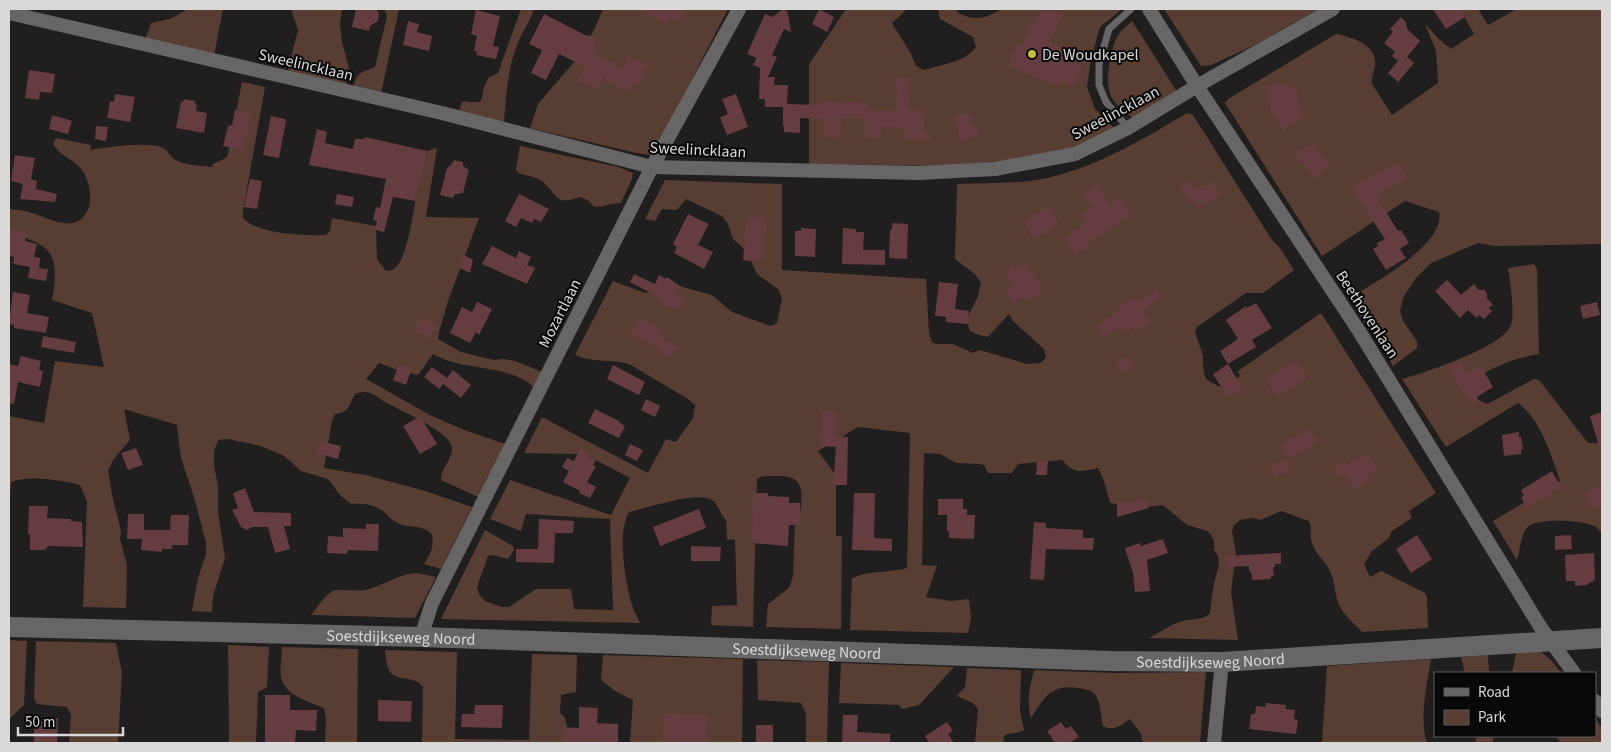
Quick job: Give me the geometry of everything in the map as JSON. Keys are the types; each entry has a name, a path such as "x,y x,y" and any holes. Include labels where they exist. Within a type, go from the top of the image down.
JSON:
{"main road":[{"name":"Soestdijkseweg Noord","path":"9,627 421,637 1110,661 1222,662 1602,638"}],"street":[{"name":"Mozartlaan","path":"421,637 432,603 652,167 739,9"},
{"name":"Beethovenlaan","path":"1149,9 1359,331 1551,642 1573,672"},
{"name":"Sweelincklaan","path":"9,13 442,113 652,167 919,173 996,170 1075,154 1128,128 1333,9"},
{"path":"1214,743 1222,662"}],"lane":[{"path":"1128,128 1106,102 1099,85 1100,64 1109,30 1131,9"}],"green space":[{"path":"188,9 223,9 214,56 145,40 151,23 170,19"},
{"path":"291,9 342,9 340,24 342,42 349,68 346,86 287,73 298,30"},
{"path":"384,9 399,9 381,94 353,88 358,75 375,67 387,16"},
{"path":"521,9 534,9 513,57 507,85 504,122 459,112 462,102 480,102 489,77 498,73"},
{"path":"603,9 728,9 654,153 651,155 530,128 538,104 580,55"},
{"path":"846,9 907,9 892,23 916,66 924,70 959,60 976,47 973,37 940,19 938,9 957,9 958,13 964,16 981,18 1002,9 1122,9 1100,27 1091,60 1087,87 1095,109 1115,129 1079,147 1008,160 960,166 809,164 809,64"},
{"path":"1164,9 1318,9 1255,45 1211,65 1201,66"},
{"path":"1460,9 1478,9 1488,25 1517,9 1601,9 1602,244 1495,246 1478,243 1431,263 1416,278 1404,296 1400,311 1403,321 1417,341 1417,348 1393,366 1349,298 1390,273 1420,250 1431,237 1438,224 1439,212 1405,201 1322,256 1225,103 1228,99 1336,34 1360,42 1370,49 1375,63 1372,84 1392,115 1438,83 1436,51 1425,24 1451,49 1474,34"},
{"path":"1132,21 1178,93 1134,119 1113,100 1108,86 1110,58 1115,41 1119,33"},
{"path":"242,82 265,87 243,218 259,228 270,231 306,235 326,235 330,231 332,218 376,226 377,259 386,271 391,270 401,260 409,234 421,162 427,152 437,148 426,217 479,218 448,301 438,339 461,352 494,360 515,361 542,372 534,388 517,376 452,362 433,354 418,375 379,363 366,379 430,415 464,430 505,444 478,497 441,480 452,448 447,438 431,426 366,392 355,394 346,410 335,414 332,421 324,468 365,475 422,490 472,507 441,569 424,564 433,543 432,534 427,530 400,524 373,506 351,504 340,495 328,479 301,471 284,456 261,446 228,439 218,440 214,451 214,465 218,486 218,513 225,558 213,596 212,612 192,611 198,578 206,554 206,543 181,458 177,425 124,409 130,440 113,460 108,470 121,531 120,539 127,565 126,608 83,607 87,501 80,485 46,479 19,480 11,482 9,513 9,416 44,423 55,361 104,367 92,313 52,300 55,272 52,259 42,245 9,231 9,209 26,211 64,223 78,221 84,216 90,203 87,181 81,168 56,149 53,144 56,138 91,145 90,150 127,145 157,146 165,149 178,161 212,167 213,164 226,158 228,154"},
{"path":"1187,113 1193,115 1272,240 1280,248 1294,270 1263,293 1246,293 1197,327 1195,332 1203,356 1205,377 1210,382 1221,387 1240,376 1238,371 1321,313 1436,493 1409,511 1412,518 1392,531 1389,538 1372,551 1364,564 1370,577 1381,571 1425,593 1427,598 1428,628 1362,632 1340,606 1331,573 1312,543 1309,521 1281,511 1261,520 1252,518 1240,520 1234,525 1232,531 1236,553 1231,592 1238,640 1149,638 1178,622 1210,614 1213,588 1219,564 1218,556 1214,550 1214,541 1207,531 1187,525 1163,505 1136,506 1110,503 1098,468 1078,471 1070,468 1062,460 1018,464 1012,473 988,473 984,465 956,463 940,454 924,453 922,565 937,566 926,597 951,601 969,599 971,618 968,633 850,630 852,578 859,575 907,568 910,433 858,427 818,451 835,474 836,536 842,536 841,629 766,627 768,604 789,588 793,576 795,516 800,513 801,491 797,481 785,476 764,476 757,479 753,627 711,625 712,606 737,605 735,539 727,540 726,520 713,501 703,497 658,504 629,512 623,532 623,556 631,602 640,623 441,619 485,530 513,546 514,550 508,559 493,555 488,556 477,587 479,594 485,601 502,607 509,607 536,589 571,589 574,609 613,610 610,519 526,514 521,531 490,519 510,480 611,515 630,478 590,457 578,454 524,453 542,417 648,473 666,439 676,442 693,418 695,405 688,399 629,364 588,359 575,355 613,281 645,293 679,286 712,295 732,312 771,326 777,323 782,299 778,289 758,275 749,253 733,239 728,224 722,216 686,199 677,210 662,209 655,221 645,219 665,180 782,184 782,270 926,279 929,333 932,342 936,344 953,344 973,353 980,350 1027,364 1041,363 1046,357 1044,349 1013,321 1009,314 988,337 970,331 968,321 981,283 975,274 955,259 957,184 1037,180 1077,169 1115,153"},
{"path":"520,146 618,167 633,173 632,179 621,203 594,207 589,201 581,197 572,200 560,199 540,180 517,172"},
{"path":"1534,264 1537,269 1539,354 1506,363 1475,379 1475,394 1479,400 1487,404 1534,379 1539,380 1588,443 1602,443 1602,534 1595,527 1580,522 1550,521 1533,524 1524,533 1517,560 1493,521 1560,481 1539,428 1526,410 1518,403 1446,447 1402,379 1462,358 1494,342 1505,333 1512,320 1512,297 1508,268"},
{"path":"417,573 436,577 415,618 311,615 331,592 365,590"},
{"path":"9,640 27,641 24,705 9,719"},
{"path":"36,641 116,643 122,673 118,743 69,743 71,715 67,707 37,704 34,698"},
{"path":"228,645 269,647 267,687 258,692 256,743 229,743"},
{"path":"282,647 358,649 357,743 325,743 326,719 324,708 290,692 283,683 280,670"},
{"path":"385,650 457,652 455,739 529,740 532,654 577,655 576,692 561,695 560,713 566,722 566,743 422,743 423,687 415,681 392,674 387,665"},
{"path":"1540,651 1552,661 1560,672 1512,672 1516,653"},
{"path":"603,655 743,659 742,743 630,743 633,700 615,691 601,680"},
{"path":"1488,655 1489,672 1465,672 1461,657"},
{"path":"1431,659 1424,712 1427,743 1322,743 1327,666"},
{"path":"757,660 829,662 827,743 806,743 806,714 801,703 758,700"},
{"path":"841,663 954,667 919,705 902,709 899,705 839,703"},
{"path":"967,668 1021,670 1020,711 1024,730 1004,736 1003,743 975,743 978,709 973,703 957,696 965,687"},
{"path":"1034,670 1115,673 1206,672 1200,743 1143,743 1141,734 1130,719 1114,728 1107,728 1103,726 1098,699 1095,694 1086,689 1069,687 1055,690 1045,698 1031,718 1029,700"},
{"path":"1596,719 1602,728 1602,743 1561,743 1557,737 1596,737"},
{"path":"1476,737 1493,737 1493,743 1476,743"}],"building":[{"path":"356,9 376,9 379,14 378,21 370,26 369,31 352,27"},
{"path":"636,9 685,9 679,22 668,17 665,23"},
{"path":"783,9 788,14 791,32 784,29 772,55 777,57 768,77 775,77 774,85 788,85 787,104 820,105 820,101 868,103 867,110 897,110 896,77 909,77 910,110 923,110 924,130 933,140 905,140 905,128 881,127 880,139 865,138 865,118 841,118 840,138 824,137 824,119 800,118 800,133 784,132 783,107 765,107 765,99 759,99 760,68 753,65 757,58 747,54 765,14 772,17"},
{"path":"819,9 834,17 827,32 812,24"},
{"name":"De Woudkapel","path":"1043,9 1052,9 1064,16 1047,42 1071,51 1068,60 1082,66 1074,86 1060,81 1058,86 1009,66 1018,43 1022,44 1030,23 1034,24"},
{"path":"1433,9 1460,9 1465,17 1446,29"},
{"path":"476,10 500,16 493,46 499,47 496,59 476,55 477,51 474,51 477,36 471,34"},
{"path":"544,14 597,40 593,52 623,68 630,55 648,65 639,84 635,82 630,92 603,78 595,89 578,81 586,67 559,54 546,80 531,73 542,50 529,44"},
{"path":"1401,17 1406,22 1407,29 1420,41 1407,57 1414,63 1398,82 1388,73 1398,61 1392,56 1395,52 1384,43 1393,32 1390,29"},
{"path":"408,21 419,24 417,32 432,36 429,51 403,45"},
{"path":"29,70 55,74 52,93 40,92 39,100 25,98"},
{"path":"1286,82 1287,89 1296,87 1300,110 1304,118 1283,131 1271,111 1266,86"},
{"path":"115,94 135,97 130,122 107,118 110,101 114,102"},
{"path":"736,94 748,127 727,135 720,117 728,114 722,99"},
{"path":"184,99 195,101 197,105 196,111 207,113 204,133 176,128 181,102"},
{"path":"235,110 251,114 243,151 223,146 228,126 232,125"},
{"path":"970,113 972,125 977,124 979,136 960,140 955,116"},
{"path":"52,115 72,121 68,134 49,129"},
{"path":"271,116 285,119 286,121 279,158 263,155"},
{"path":"96,126 108,127 106,141 95,139"},
{"path":"317,129 327,132 325,143 353,149 355,139 364,139 365,137 427,151 415,201 393,197 384,232 375,230 377,221 373,220 376,207 380,208 386,179 309,165"},
{"path":"1316,144 1321,156 1329,165 1315,178 1303,162 1300,163 1295,152"},
{"path":"15,155 35,158 31,179 37,181 36,189 57,194 55,202 20,199 23,184 11,181"},
{"path":"454,160 463,162 463,166 469,170 463,193 455,194 453,198 440,195 447,168"},
{"path":"1396,162 1407,178 1377,196 1398,231 1401,230 1409,243 1400,249 1406,258 1386,270 1373,249 1378,246 1377,243 1385,239 1351,188"},
{"path":"250,179 262,181 257,209 244,207"},
{"path":"1189,180 1195,190 1204,184 1205,187 1212,182 1220,195 1198,209 1194,202 1191,204 1180,186"},
{"path":"1096,184 1110,205 1121,198 1131,215 1086,244 1088,248 1075,255 1064,238 1087,223 1081,215 1092,208 1082,193"},
{"path":"337,194 354,197 352,207 335,204"},
{"path":"519,194 549,209 541,222 534,219 532,223 521,218 516,227 505,221"},
{"path":"1048,206 1059,224 1034,240 1023,222"},
{"path":"688,214 709,224 698,245 713,252 704,269 674,253 677,247 673,244"},
{"path":"751,216 764,217 767,223 762,258 760,258 759,262 743,260 746,223"},
{"path":"892,223 908,224 907,259 889,258"},
{"path":"801,228 816,229 815,257 795,256 795,231 801,231"},
{"path":"843,228 864,232 863,250 885,250 885,265 842,264"},
{"path":"9,229 26,232 25,241 37,244 34,257 40,258 39,268 48,269 46,281 28,278 30,267 13,264 14,257 9,256"},
{"path":"492,246 516,258 519,251 531,257 527,265 535,268 527,284 482,264"},
{"path":"464,255 473,260 470,273 458,267"},
{"path":"1025,262 1041,286 1042,291 1026,301 1023,296 1013,303 1005,290 1012,286 1006,276 1010,264 1016,268"},
{"path":"634,274 655,284 659,275 666,279 667,277 680,286 676,295 685,299 679,310 673,307 672,309 660,302 662,299 630,282"},
{"path":"1447,280 1461,295 1474,284 1479,290 1484,290 1487,298 1493,305 1489,308 1492,311 1484,319 1479,315 1477,318 1468,310 1460,318 1435,291"},
{"path":"939,282 958,284 955,309 969,311 968,324 946,322 946,317 935,316"},
{"path":"1157,289 1162,296 1142,311 1150,322 1135,332 1132,326 1123,332 1120,327 1103,337 1096,325 1120,310 1118,308 1135,297 1138,301"},
{"path":"13,292 30,295 27,313 49,317 46,333 14,328 14,325 9,324"},
{"path":"477,302 492,309 479,335 476,332 470,343 450,333 462,307 472,312"},
{"path":"1597,302 1600,315 1583,319 1580,306"},
{"path":"1256,303 1272,328 1252,340 1256,347 1228,364 1220,351 1238,339 1226,320 1246,306 1247,308"},
{"path":"420,317 436,325 430,338 414,330"},
{"path":"639,318 663,330 659,337 677,347 671,358 658,352 659,349 631,335"},
{"path":"43,336 76,342 74,353 41,347"},
{"path":"21,356 41,361 39,370 43,371 40,387 18,382 14,404 9,403 9,364 18,366"},
{"path":"1127,356 1134,366 1123,373 1116,364"},
{"path":"1296,360 1307,378 1277,397 1266,380"},
{"path":"1460,360 1468,374 1481,366 1493,387 1477,397 1473,407 1448,367"},
{"path":"399,364 412,368 406,385 393,380"},
{"path":"1228,364 1243,389 1228,398 1213,374"},
{"path":"613,365 645,382 639,395 607,379"},
{"path":"432,367 447,378 453,370 471,385 461,398 443,384 439,389 424,377"},
{"path":"646,399 660,406 655,417 641,410"},
{"path":"595,409 625,426 619,438 588,423"},
{"path":"822,411 835,411 835,436 848,437 847,485 833,485 836,447 821,446"},
{"path":"1602,412 1602,446 1599,446 1590,416"},
{"path":"420,416 437,444 420,454 403,426"},
{"path":"1309,428 1317,442 1290,459 1280,445"},
{"path":"1519,432 1523,449 1521,449 1521,454 1504,456 1502,435"},
{"path":"320,441 341,446 338,459 317,453"},
{"path":"630,444 643,450 637,461 625,455"},
{"path":"136,448 143,465 128,470 121,453"},
{"path":"580,449 590,454 589,457 596,460 593,465 596,466 587,482 596,487 590,498 563,482 569,471 562,467 567,458 574,461"},
{"path":"1367,454 1377,469 1367,476 1370,480 1355,490 1345,475 1340,478 1334,467 1345,460 1348,465"},
{"path":"1286,460 1289,472 1273,476 1271,464"},
{"path":"1037,461 1048,461 1047,475 1036,475"},
{"path":"1552,471 1561,487 1527,508 1521,497 1524,496 1521,490"},
{"path":"1602,484 1602,505 1594,510 1585,495"},
{"path":"245,488 254,512 291,513 291,526 284,526 290,549 275,553 268,527 252,527 247,530 241,527 232,510 238,508 233,493"},
{"path":"753,493 768,493 768,496 789,497 789,503 800,503 800,525 789,525 788,546 752,543"},
{"path":"854,493 875,493 874,538 892,539 892,551 852,550"},
{"path":"1146,498 1149,508 1117,517 1117,501 1131,502"},
{"path":"938,499 963,499 963,509 967,509 967,515 975,515 974,539 949,538 947,515 938,515"},
{"path":"29,506 48,506 47,518 71,519 71,521 82,522 83,547 48,546 45,550 30,550 30,534 28,534"},
{"path":"699,509 706,528 660,546 653,527"},
{"path":"128,514 144,514 144,530 170,530 171,515 189,515 188,545 172,545 172,549 162,549 162,552 141,550 142,539 127,539"},
{"path":"539,519 574,521 573,533 555,533 554,563 516,562 516,549 538,549"},
{"path":"1034,522 1046,523 1046,528 1083,530 1083,538 1094,538 1093,550 1046,549 1044,580 1030,579"},
{"path":"366,524 379,524 378,551 348,550 347,554 327,553 328,536 343,537 343,528 366,529"},
{"path":"1417,535 1432,559 1411,573 1396,549"},
{"path":"1571,535 1572,549 1555,550 1555,536"},
{"path":"1163,539 1168,553 1147,560 1150,591 1135,592 1133,573 1125,548 1140,543 1141,546"},
{"path":"691,546 721,547 720,561 691,561"},
{"path":"1281,553 1281,564 1275,564 1275,567 1273,567 1274,576 1271,576 1271,579 1252,580 1249,566 1227,567 1226,556"},
{"path":"1594,553 1595,580 1586,585 1575,586 1575,581 1566,581 1565,555"},
{"path":"265,695 290,695 290,710 317,710 316,731 296,730 295,743 265,743"},
{"path":"378,700 412,701 411,722 378,721"},
{"path":"1266,703 1286,705 1286,709 1295,710 1294,719 1298,720 1296,734 1249,729 1251,714 1255,714 1256,706 1265,707"},
{"path":"475,705 503,705 502,728 461,727 462,714 474,714"},
{"path":"579,707 598,708 597,723 618,724 618,743 563,743 563,727 579,728"},
{"path":"664,714 707,715 706,743 663,743"},
{"path":"843,715 858,715 857,732 890,734 890,743 842,743"},
{"path":"58,718 57,743 34,743 34,727 39,727 40,720"},
{"path":"947,722 953,731 948,734 954,743 929,743 925,736"},
{"path":"1061,722 1066,729 1071,726 1079,737 1069,743 1055,743 1047,731"},
{"path":"756,725 773,725 773,743 756,743"}],"place":[{"name":"De Woudkapel","path":"1032,54"}]}
